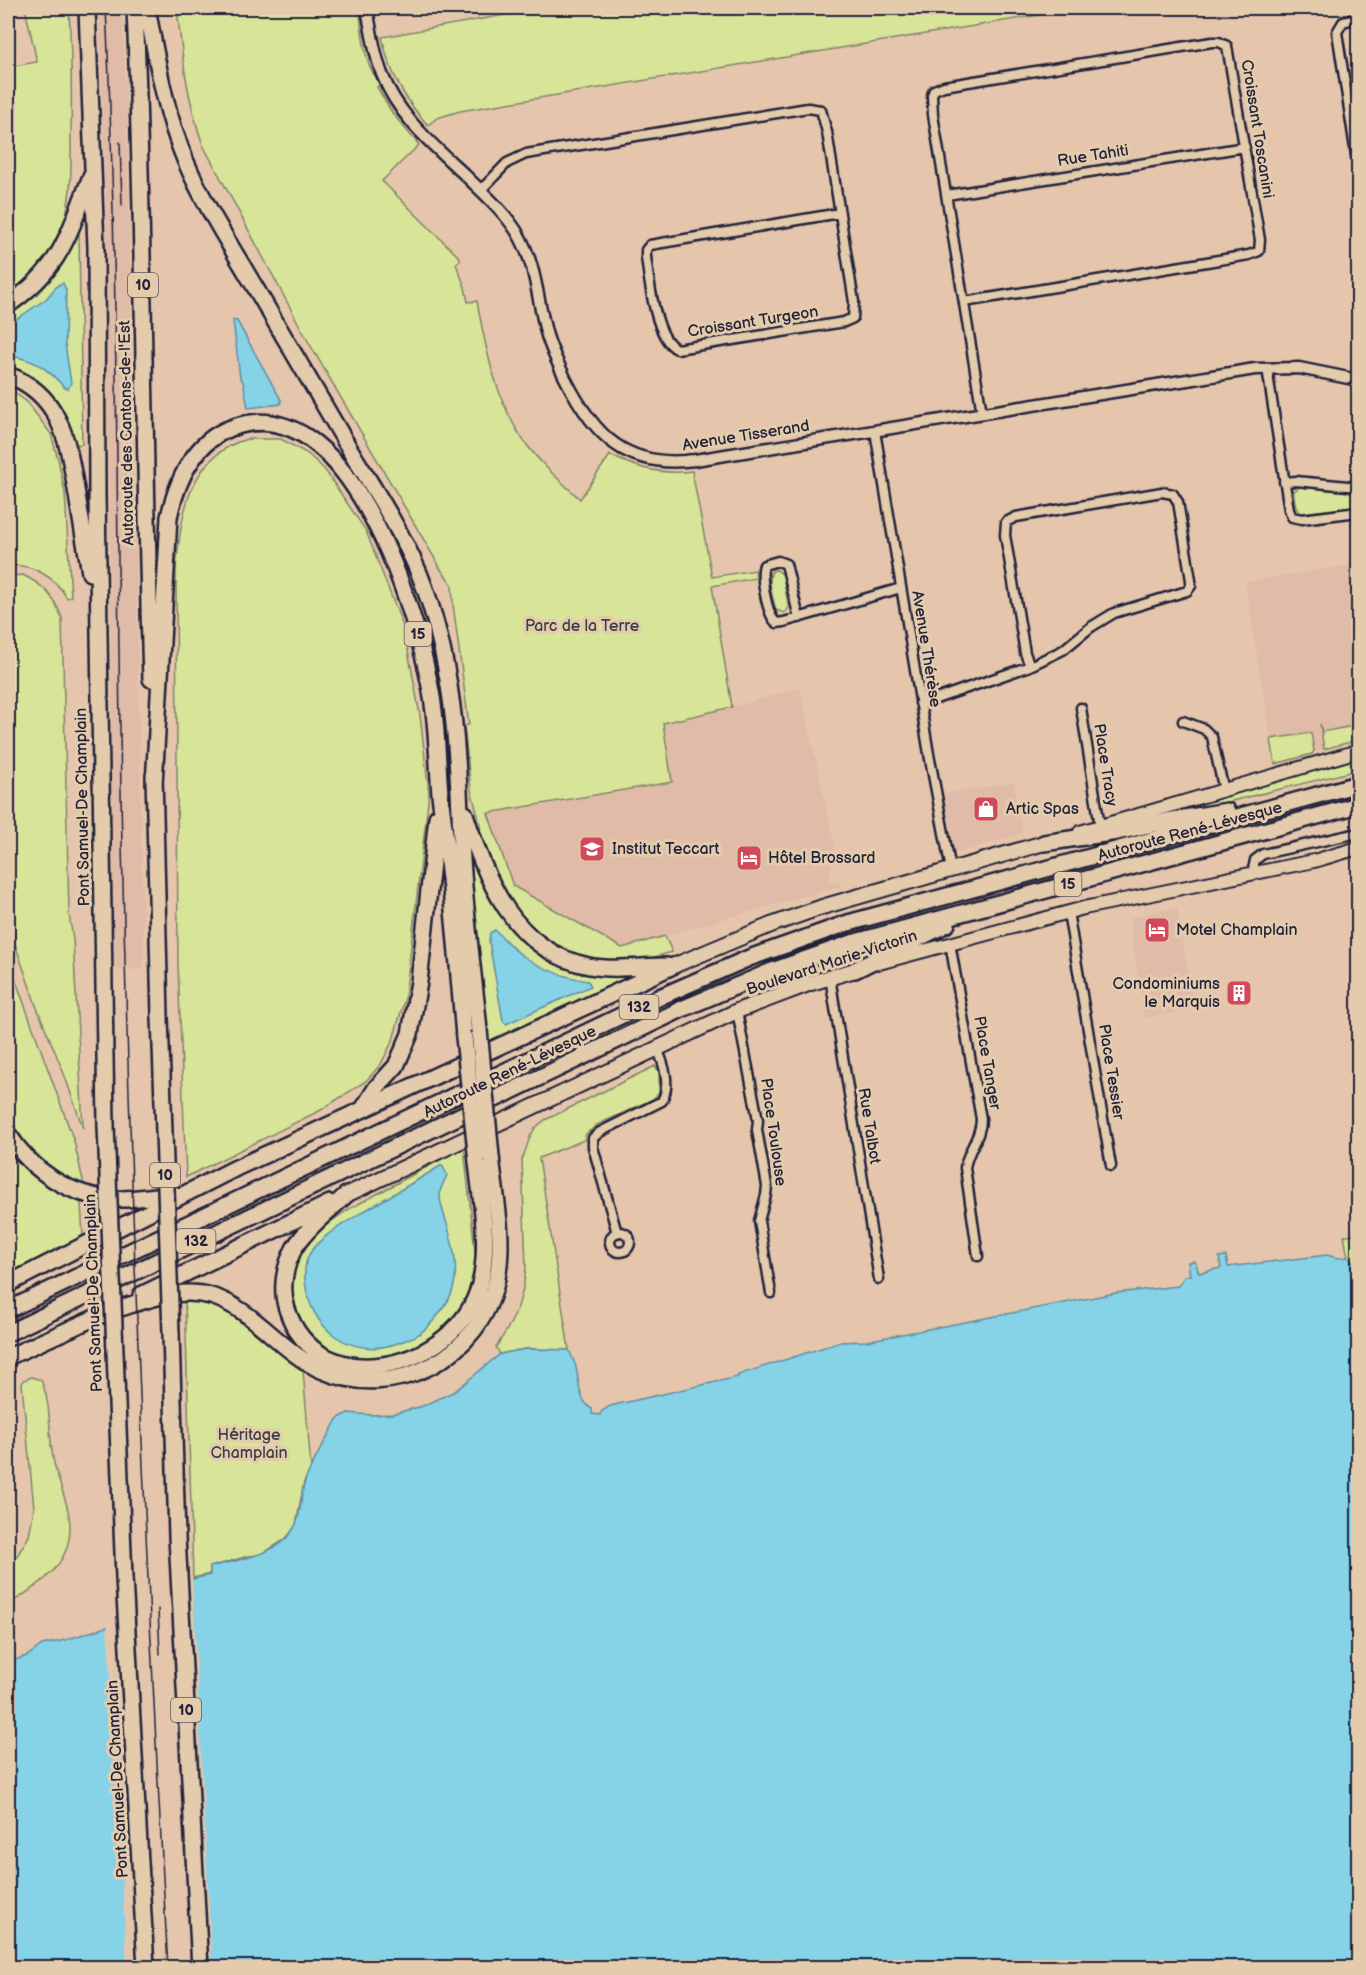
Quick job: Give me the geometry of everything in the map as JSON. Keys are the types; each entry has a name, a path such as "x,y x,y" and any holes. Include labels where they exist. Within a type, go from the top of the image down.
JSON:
{"highway":[{"name":"Autoroute des Cantons-de-l'Est","path":"87,8 94,168 98,617"},
{"name":"Autoroute des Cantons-de-l'Est","path":"135,8 141,179 146,519 154,785"},
{"path":"147,8 169,112 182,152 197,185 282,335 397,529 424,586 444,657 452,706 461,801 461,839 479,1030 484,1159 484,1251 483,1272 477,1294 463,1320 443,1341 421,1354 398,1362 376,1366 359,1365 328,1357 304,1339 296,1328 288,1311 284,1283 291,1255 308,1231 346,1195"},
{"path":"8,305 36,284 59,256 69,236 94,168"},
{"path":"8,375 39,394 56,415 66,438 74,472 98,617"},
{"name":"15","path":"154,785 168,529 172,502 186,469 206,443 233,427 264,422 298,431 324,450 348,479 387,550 411,610 427,669 437,736 440,793"},
{"name":"Pont Samuel-De Champlain","path":"98,617 108,1207 124,1578 146,1968"},
{"name":"Autoroute René-Lévesque","path":"8,1310 662,996 756,955 866,918 1359,784"},
{"name":"10","path":"154,785 177,1527 200,1968"},
{"path":"105,1313 169,1295 202,1294 231,1305 296,1354 328,1373 351,1379 376,1381 399,1378 421,1371 450,1354 467,1338 485,1312 494,1290 500,1254 464,1037 440,793"},
{"path":"363,1108 399,1060 413,1020 440,793"},
{"path":"1044,843 1307,798"},
{"path":"461,801 480,859 494,891 510,915 536,941 557,954 587,966 610,968 673,966"},
{"name":"Autoroute René-Lévesque","path":"8,1333 729,988 836,948 1359,805"},
{"path":"855,970 977,909"},
{"path":"8,1284 183,1194 363,1108 673,966"},
{"path":"8,1134 34,1167 77,1192 96,1197 122,1199 183,1194"},
{"path":"8,1358 346,1195"}],"main road":[{"path":"673,966 771,925 822,907 1359,751"},
{"name":"Boulevard Marie-Victorin","path":"346,1195 736,1011 830,977 1068,912 1314,861 1359,848"}],"street":[{"name":"Avenue Tisserand","path":"367,8 379,65 395,100 425,137 481,190 512,225 523,243 534,271 548,339 578,403 596,429 621,449 639,456 659,461 687,461 1268,368 1299,368 1359,380"},
{"path":"1359,18 1343,22 1336,32 1359,168"},
{"name":"Croissant Toscanini","path":"964,302 1257,253 1260,240 1227,46 1216,41 937,88 933,92 932,100 964,302 982,413"},
{"name":"Croissant Turgeon","path":"481,190 507,163 526,154 813,108 821,110 823,114 840,213 854,302 853,318 844,322 677,349 670,345 660,325 652,297 645,253 650,244 840,213"},
{"name":"Rue Tahiti","path":"947,195 1245,147"},
{"path":"1268,368 1284,482 1289,510 1294,519 1359,512"},
{"name":"Avenue Thérèse","path":"875,431 920,703 951,870"},
{"path":"1284,482 1359,487"},
{"path":"920,703 933,700 1029,666 1052,657 1108,615 1185,592 1191,580 1178,502 1173,494 1165,492 1151,494 1016,517 1006,522 1005,535 1029,666"},
{"path":"799,618 786,564 781,561 766,564 762,568 762,573 771,619 777,623 799,618 901,588"},
{"name":"Place Tracy","path":"1081,708 1100,826"},
{"path":"1183,722 1204,729 1212,736 1224,791"},
{"path":"1252,874 1256,860 1263,854 1359,833"},
{"name":"Place Tessier","path":"1068,912 1111,1166"},
{"name":"Place Tanger","path":"951,943 981,1119 981,1129 966,1160 965,1168 978,1256"},
{"name":"Rue Talbot","path":"830,977 879,1279"},
{"name":"Place Toulouse","path":"736,1011 757,1113 757,1130 766,1186 759,1221 771,1293"},
{"path":"617,1233 593,1147 593,1138 600,1132 662,1101 666,1090 666,1077 663,1060 657,1048"}],"shaded area":[{"path":"99,8 122,8 127,116 144,969 126,970 114,970 106,213"},
{"path":"1358,564 1358,740 1275,764 1245,582"},
{"path":"800,688 835,847 830,881 844,885 622,948 513,885 488,812 672,782 663,723"},
{"path":"1014,782 1022,833 959,853 954,849 943,794"},
{"path":"1177,907 1194,1009 1144,1018 1129,918"}],"green space":[{"path":"25,8 69,8 70,184 67,210 56,244 38,270 8,297 8,67 37,62"},
{"name":"Parc de la Terre","path":"177,8 359,8 367,58 381,85 377,87 393,114 419,145 382,181 461,259 456,264 468,302 477,301 487,351 497,385 510,417 524,442 547,468 580,499 610,455 629,464 650,469 671,472 692,471 712,577 755,570 756,578 712,586 732,707 663,723 672,782 488,813 513,886 622,948 665,936 672,952 636,962 593,961 562,951 531,932 503,896 481,845 480,823 471,790 464,726 469,725 452,584 442,571 309,343 203,145 189,94"},
{"path":"543,8 1082,8 460,111 437,118 428,125 399,84 389,62 382,37"},
{"path":"79,234 82,444 74,445 66,422 8,369 8,311 55,267 63,258 75,235"},
{"path":"8,388 27,402 51,434 65,493 71,597 67,598 56,584 34,569 8,566"},
{"path":"247,439 281,439 308,454 325,470 366,531 404,629 420,715 429,793 405,998 393,1040 381,1064 366,1081 321,1110 186,1177 178,964 176,569 181,529 191,490 212,459 227,447"},
{"path":"1300,487 1356,492 1358,505 1301,513 1296,506 1294,494 1294,491"},
{"path":"777,570 783,575 788,605 784,613 776,610 771,590 772,571"},
{"path":"23,575 47,592 62,618 69,914 73,939 83,1128 15,944 8,840 8,576"},
{"path":"1320,724 1322,732 1358,725 1358,740 1324,749"},
{"path":"1311,733 1314,751 1312,754 1275,764 1271,739"},
{"path":"1358,757 1358,770 1199,809 1198,804"},
{"path":"469,849 498,910 524,942 540,955 560,965 584,972 635,973 637,976 484,1045 466,850"},
{"path":"8,959 74,1141 84,1185 58,1174 38,1160 22,1141 8,1116"},
{"path":"655,1066 659,1072 659,1093 653,1099 597,1125 586,1134 584,1140 539,1158 569,1350 526,1349 500,1354 496,1347 517,1309 525,1279 522,1160 530,1137 535,1128 545,1120"},
{"path":"8,1147 15,1157 40,1180 81,1203 83,1238 8,1276"},
{"path":"464,1147 476,1261 471,1288 444,1330 413,1352 372,1360 328,1352 312,1341 293,1313 289,1286 295,1260 311,1235 351,1208"},
{"path":"1358,1233 1358,1267 1348,1257 1344,1236"},
{"name":"Héritage Champlain","path":"185,1299 209,1303 229,1313 303,1370 311,1469 304,1482 296,1525 287,1538 261,1555 248,1556 210,1567 210,1574 193,1578"},
{"path":"32,1377 41,1380 44,1389 56,1473 68,1509 69,1542 60,1563 52,1572 34,1588 8,1604 8,1571 29,1536 34,1508 22,1385 23,1380"}],"water":[{"path":"63,283 66,290 65,344 71,383 68,389 40,366 8,355 8,325 46,299 58,285"},
{"path":"233,320 237,321 281,400 281,404 248,408 243,381 240,378"},
{"path":"495,930 530,961 554,972 588,981 591,986 506,1024 503,1021 489,942 490,933"},
{"path":"442,1165 447,1175 440,1200 455,1262 455,1281 449,1299 436,1318 424,1330 398,1343 381,1347 364,1347 335,1336 315,1313 308,1297 305,1272 306,1261 310,1253 322,1239 334,1230"},
{"path":"1327,1255 1337,1258 1348,1257 1358,1267 1358,1967 8,1967 8,1662 27,1656 42,1645 125,1621 163,1586 210,1575 210,1567 258,1555 279,1544 295,1526 305,1481 316,1457 337,1419 348,1413 392,1414 423,1406 455,1391 500,1354 526,1349 569,1350 584,1400 592,1409 592,1414 600,1415 610,1406 738,1377 738,1375 840,1342 866,1341 1116,1293 1178,1286 1185,1276 1190,1275 1188,1262 1195,1261 1199,1273 1221,1268 1219,1257 1226,1256 1228,1267"}],"pier":[{"path":"192,1575 212,1967 127,1967 107,1623 123,1618 162,1583"}],"tram line":[{"path":"106,8 113,217 120,740 130,1126 153,1687 168,1968"},
{"path":"120,142 122,205"},
{"path":"125,397 127,538"},
{"path":"158,1609 160,1654"}],"place":[{"name":"Artic Spas","path":"986,809"},
{"name":"Institut Teccart","path":"592,849"},
{"name":"Hôtel Brossard","path":"749,858"},
{"name":"Motel Champlain","path":"1157,930"},
{"name":"Condominiums le Marquis","path":"1239,993"}]}
